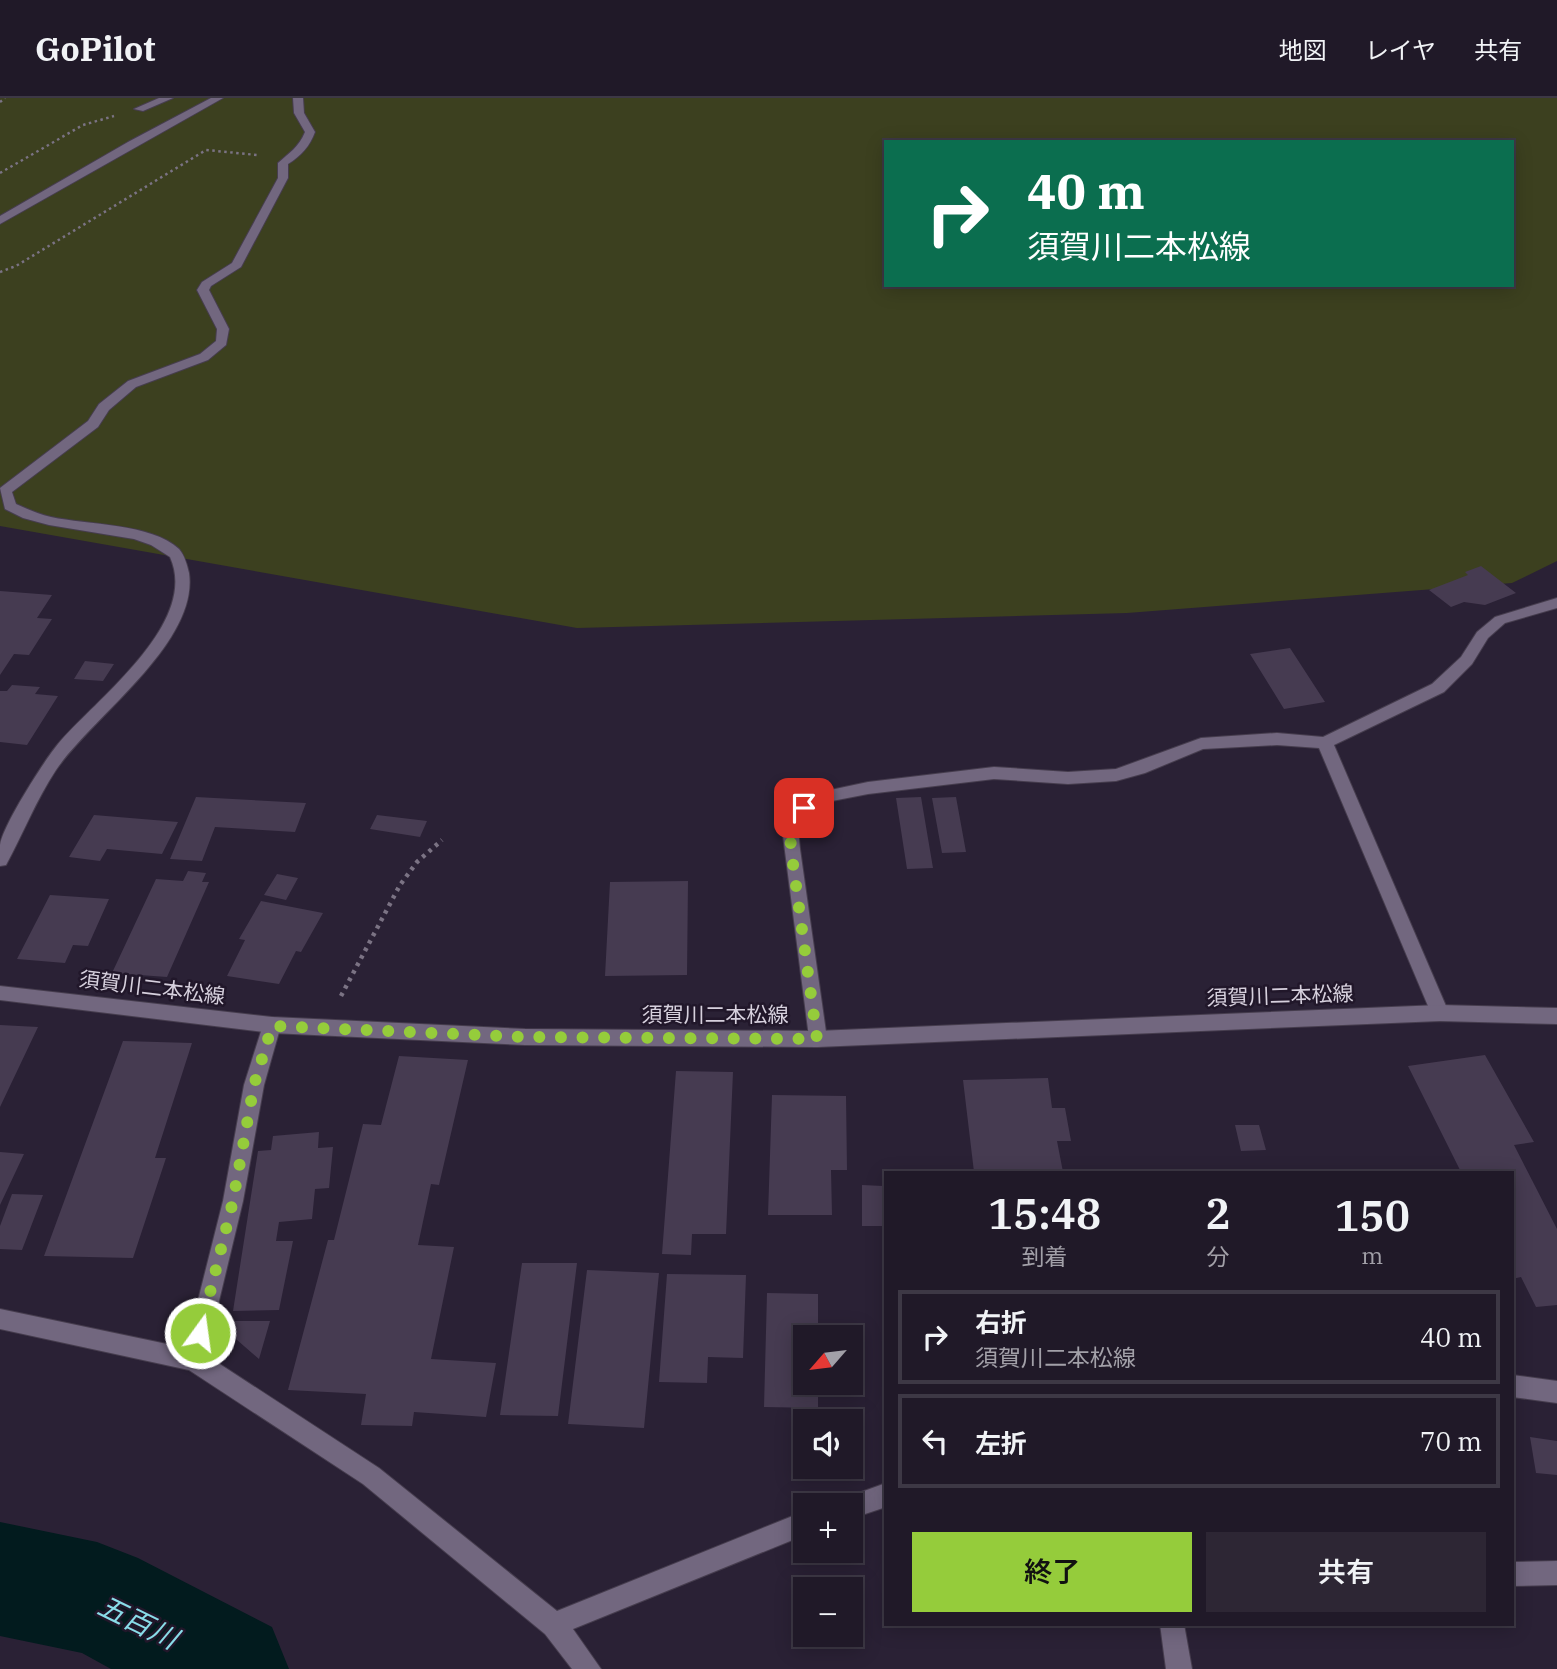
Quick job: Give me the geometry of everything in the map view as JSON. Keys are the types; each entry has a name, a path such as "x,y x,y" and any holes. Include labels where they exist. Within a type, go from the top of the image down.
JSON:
{"street":[{"path":"139,109 168,98"},
{"path":"0,221 132,144 218,98"},
{"path":"0,860 50,764 137,672 159,642 174,619 184,581 175,553 155,541 37,518 10,506 5,491 93,424 104,407 132,384 204,357 222,342 223,329 202,290 206,284 237,265 283,178 282,163 306,143 310,132 299,113 298,98"},
{"path":"817,1039 791,849 790,828 794,816 804,808 827,796 932,780 994,774 1068,778 1116,775 1139,769 1201,744 1277,739 1325,743 1438,688 1467,660 1482,635 1500,621 1557,603"},
{"path":"1325,743 1440,1013"},
{"name":"須賀川二本松線","path":"0,993 272,1026 525,1037 817,1039 1440,1013 1557,1016"},
{"path":"194,1360 233,1201 254,1085 272,1026"},
{"path":"0,1319 194,1360 371,1476 554,1625 587,1669"},
{"path":"1514,1386 1557,1392"},
{"path":"863,1502 884,1495"},
{"path":"554,1625 793,1527"},
{"path":"1514,1574 1557,1573"},
{"path":"1172,1626 1179,1669"}],"path":[{"path":"0,102 5,98"},
{"path":"0,173 83,125 139,109"},
{"path":"0,272 16,267 206,150 290,158"},
{"path":"320,1028 356,972 388,905 411,867 442,840"}],"green space":[{"path":"0,98 1557,98 1557,561 1512,583 1127,613 577,628 0,526"}],"building":[{"path":"1481,566 1516,593 1485,605 1464,602 1451,607 1429,590 1468,575 1465,572"},
{"path":"0,591 52,595 37,618 52,619 29,655 14,654 0,675"},
{"path":"1290,648 1325,702 1284,709 1250,654"},
{"path":"85,661 114,664 103,681 74,679"},
{"path":"12,685 40,687 35,694 58,696 27,745 0,742 0,691 7,691"},
{"path":"196,797 306,803 295,832 215,827 202,861 170,859"},
{"path":"921,797 933,868 907,869 896,798"},
{"path":"956,797 966,852 942,853 932,798"},
{"path":"94,815 178,822 162,854 107,849 100,861 69,857"},
{"path":"377,815 427,821 420,837 370,829"},
{"path":"188,871 206,873 202,882 209,882 167,977 112,973 156,879 183,881"},
{"path":"277,874 298,878 286,900 264,895"},
{"path":"688,881 687,975 605,976 610,882"},
{"path":"50,895 109,899 88,946 73,945 65,963 17,959"},
{"path":"261,901 323,913 301,952 296,951 279,984 227,976 245,940 239,939"},
{"path":"0,1025 38,1027 0,1107"},
{"path":"123,1041 192,1043 155,1158 166,1158 133,1258 44,1256"},
{"path":"1485,1055 1534,1142 1514,1145 1557,1229 1557,1305 1536,1307 1521,1277 1514,1279 1514,1171 1460,1171 1408,1066"},
{"path":"399,1056 468,1060 439,1185 431,1184 418,1245 454,1247 431,1359 496,1363 486,1417 414,1412 412,1426 361,1425 366,1394 288,1390 328,1240 334,1240 363,1124 381,1125"},
{"path":"676,1071 733,1072 726,1234 692,1234 691,1255 662,1254"},
{"path":"1048,1078 1052,1108 1065,1108 1071,1141 1057,1141 1063,1171 974,1171 963,1080"},
{"path":"772,1095 846,1096 847,1170 831,1170 832,1215 768,1215"},
{"path":"1235,1125 1259,1125 1266,1150 1241,1151"},
{"path":"319,1132 318,1148 333,1147 329,1188 315,1189 312,1219 279,1222 276,1241 293,1241 279,1310 233,1311 258,1151 271,1150 273,1136"},
{"path":"0,1152 24,1154 0,1205"},
{"path":"862,1185 883,1186 884,1226 862,1226"},
{"path":"12,1194 43,1195 22,1250 0,1249 0,1226"},
{"path":"522,1263 577,1263 558,1416 500,1415"},
{"path":"587,1270 659,1273 644,1428 568,1424"},
{"path":"667,1274 746,1275 743,1358 708,1357 707,1383 659,1382"},
{"path":"767,1293 818,1294 818,1325 793,1325 793,1395 818,1395 818,1408 764,1407"},
{"path":"229,1321 270,1321 259,1359 229,1333"},
{"path":"1530,1437 1557,1441 1557,1475 1536,1473"}],"waterway":[{"name":"五百川","path":"0,1579 97,1599 230,1669"}],"route":[{"path":"200,1333 233,1201 254,1085 272,1026 525,1037 817,1039 791,849 790,828 794,816 804,808"}]}
